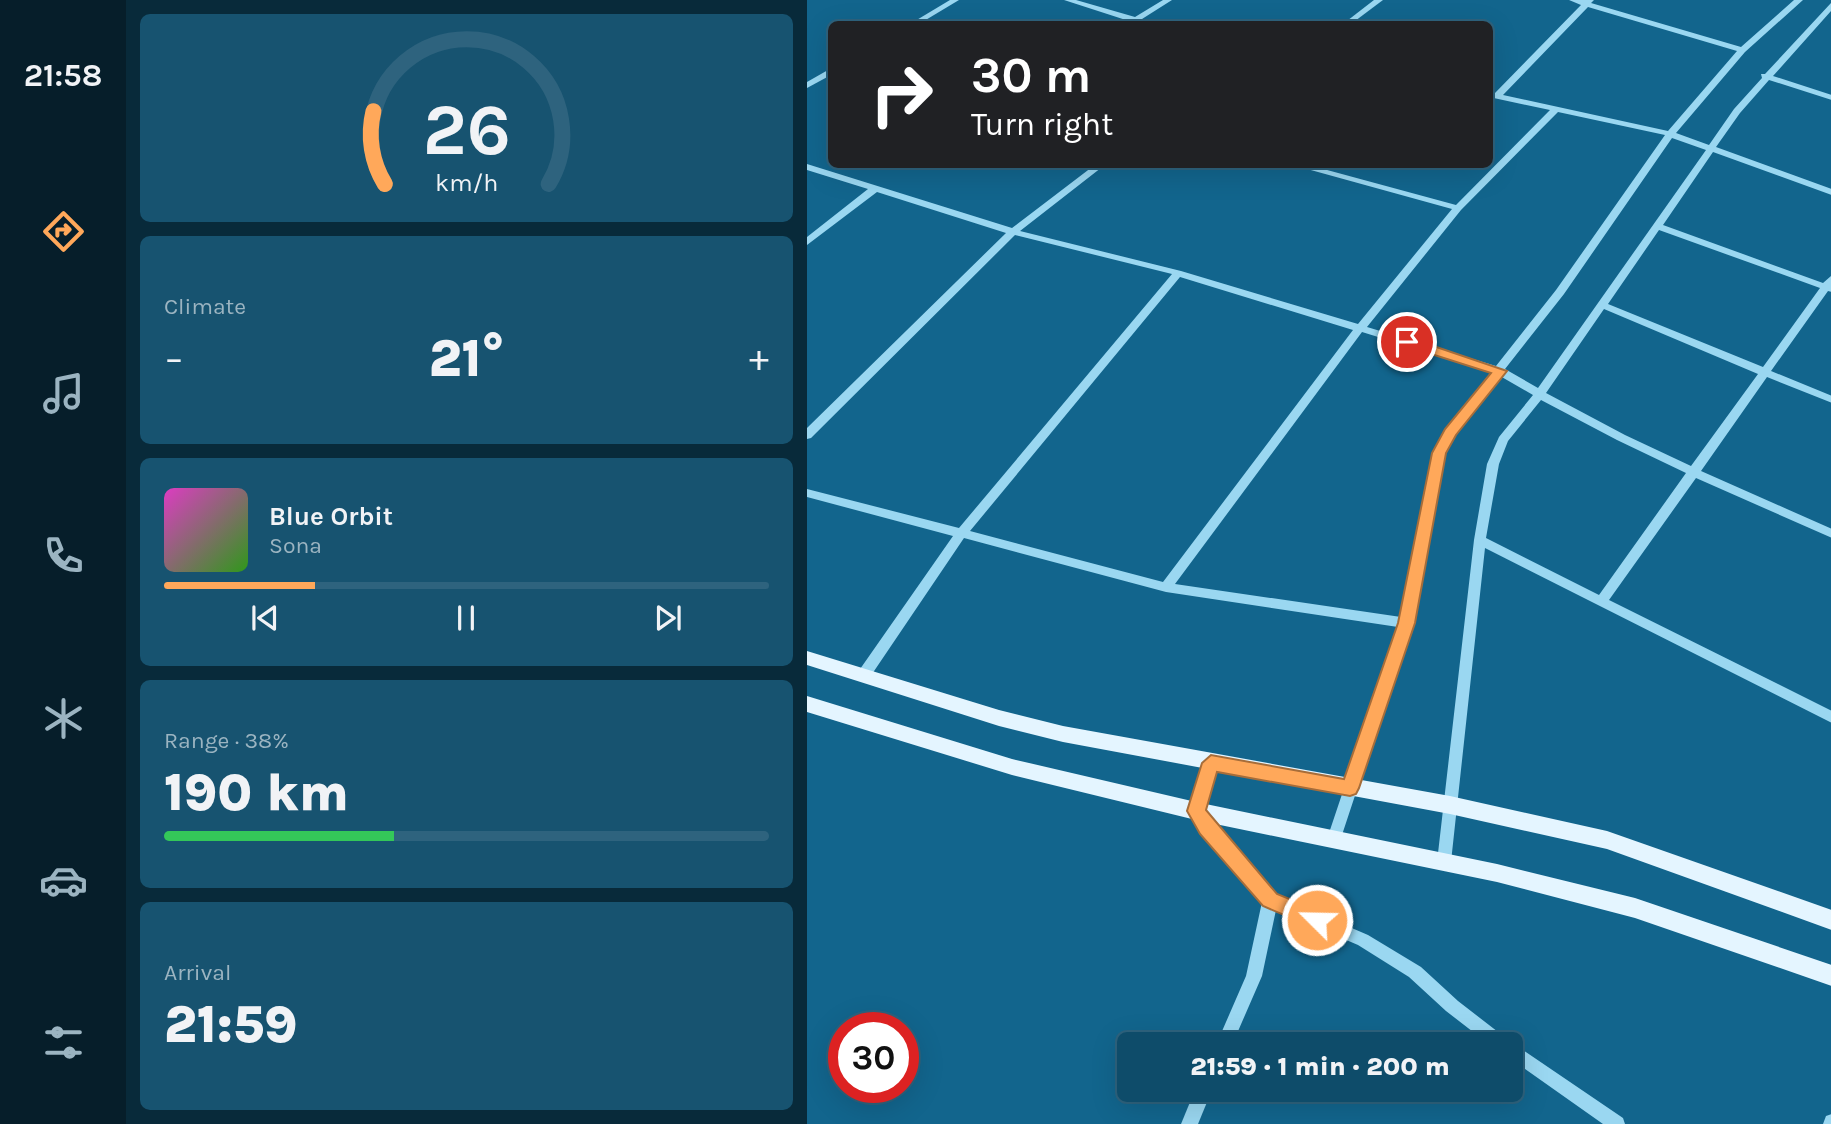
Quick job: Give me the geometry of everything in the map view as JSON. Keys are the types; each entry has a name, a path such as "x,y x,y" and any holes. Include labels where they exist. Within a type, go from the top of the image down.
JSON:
{"main road":[{"path":"807,658 1063,734 1450,805 1607,840 1831,920"},
{"path":"807,704 1012,767 1196,811 1444,862 1635,908 1831,976"}],"street":[{"path":"919,21 955,0"},
{"path":"1068,0 1139,21"},
{"path":"1135,20 1167,0"},
{"path":"1351,21 1379,0"},
{"path":"1573,0 1588,2 1742,50"},
{"path":"1334,839 1406,623 1439,453 1450,432 1560,292 1670,134 1742,50 1799,0"},
{"path":"1494,94 1588,2"},
{"path":"1444,862 1480,540 1493,464 1503,440 1539,395 1709,148 1764,76 1831,4"},
{"path":"807,85 828,74"},
{"path":"1764,76 1831,98"},
{"path":"1494,94 1670,134 1831,192"},
{"path":"1166,587 1361,327 1458,208 1557,108"},
{"path":"807,167 1013,232 1178,273 1500,371 1539,395 1693,472 1831,534"},
{"path":"807,435 1013,232 1097,168"},
{"path":"1308,168 1458,208"},
{"path":"807,242 876,188"},
{"path":"1601,600 1829,285 1657,226"},
{"path":"863,676 960,535 1178,273"},
{"path":"1601,305 1762,374 1831,400"},
{"path":"807,493 1166,587 1406,623"},
{"path":"1480,540 1831,718"},
{"path":"1211,763 1196,811 1207,828 1270,900 1363,940 1415,972 1452,1006 1487,1032"},
{"path":"1230,1032 1254,976 1270,900"},
{"path":"1523,1058 1617,1124"},
{"path":"1189,1124 1199,1102"}],"route":[{"path":"1317,920 1270,900 1207,828 1196,811 1211,763 1350,788 1406,623 1439,453 1450,432 1500,371 1407,342"}]}
